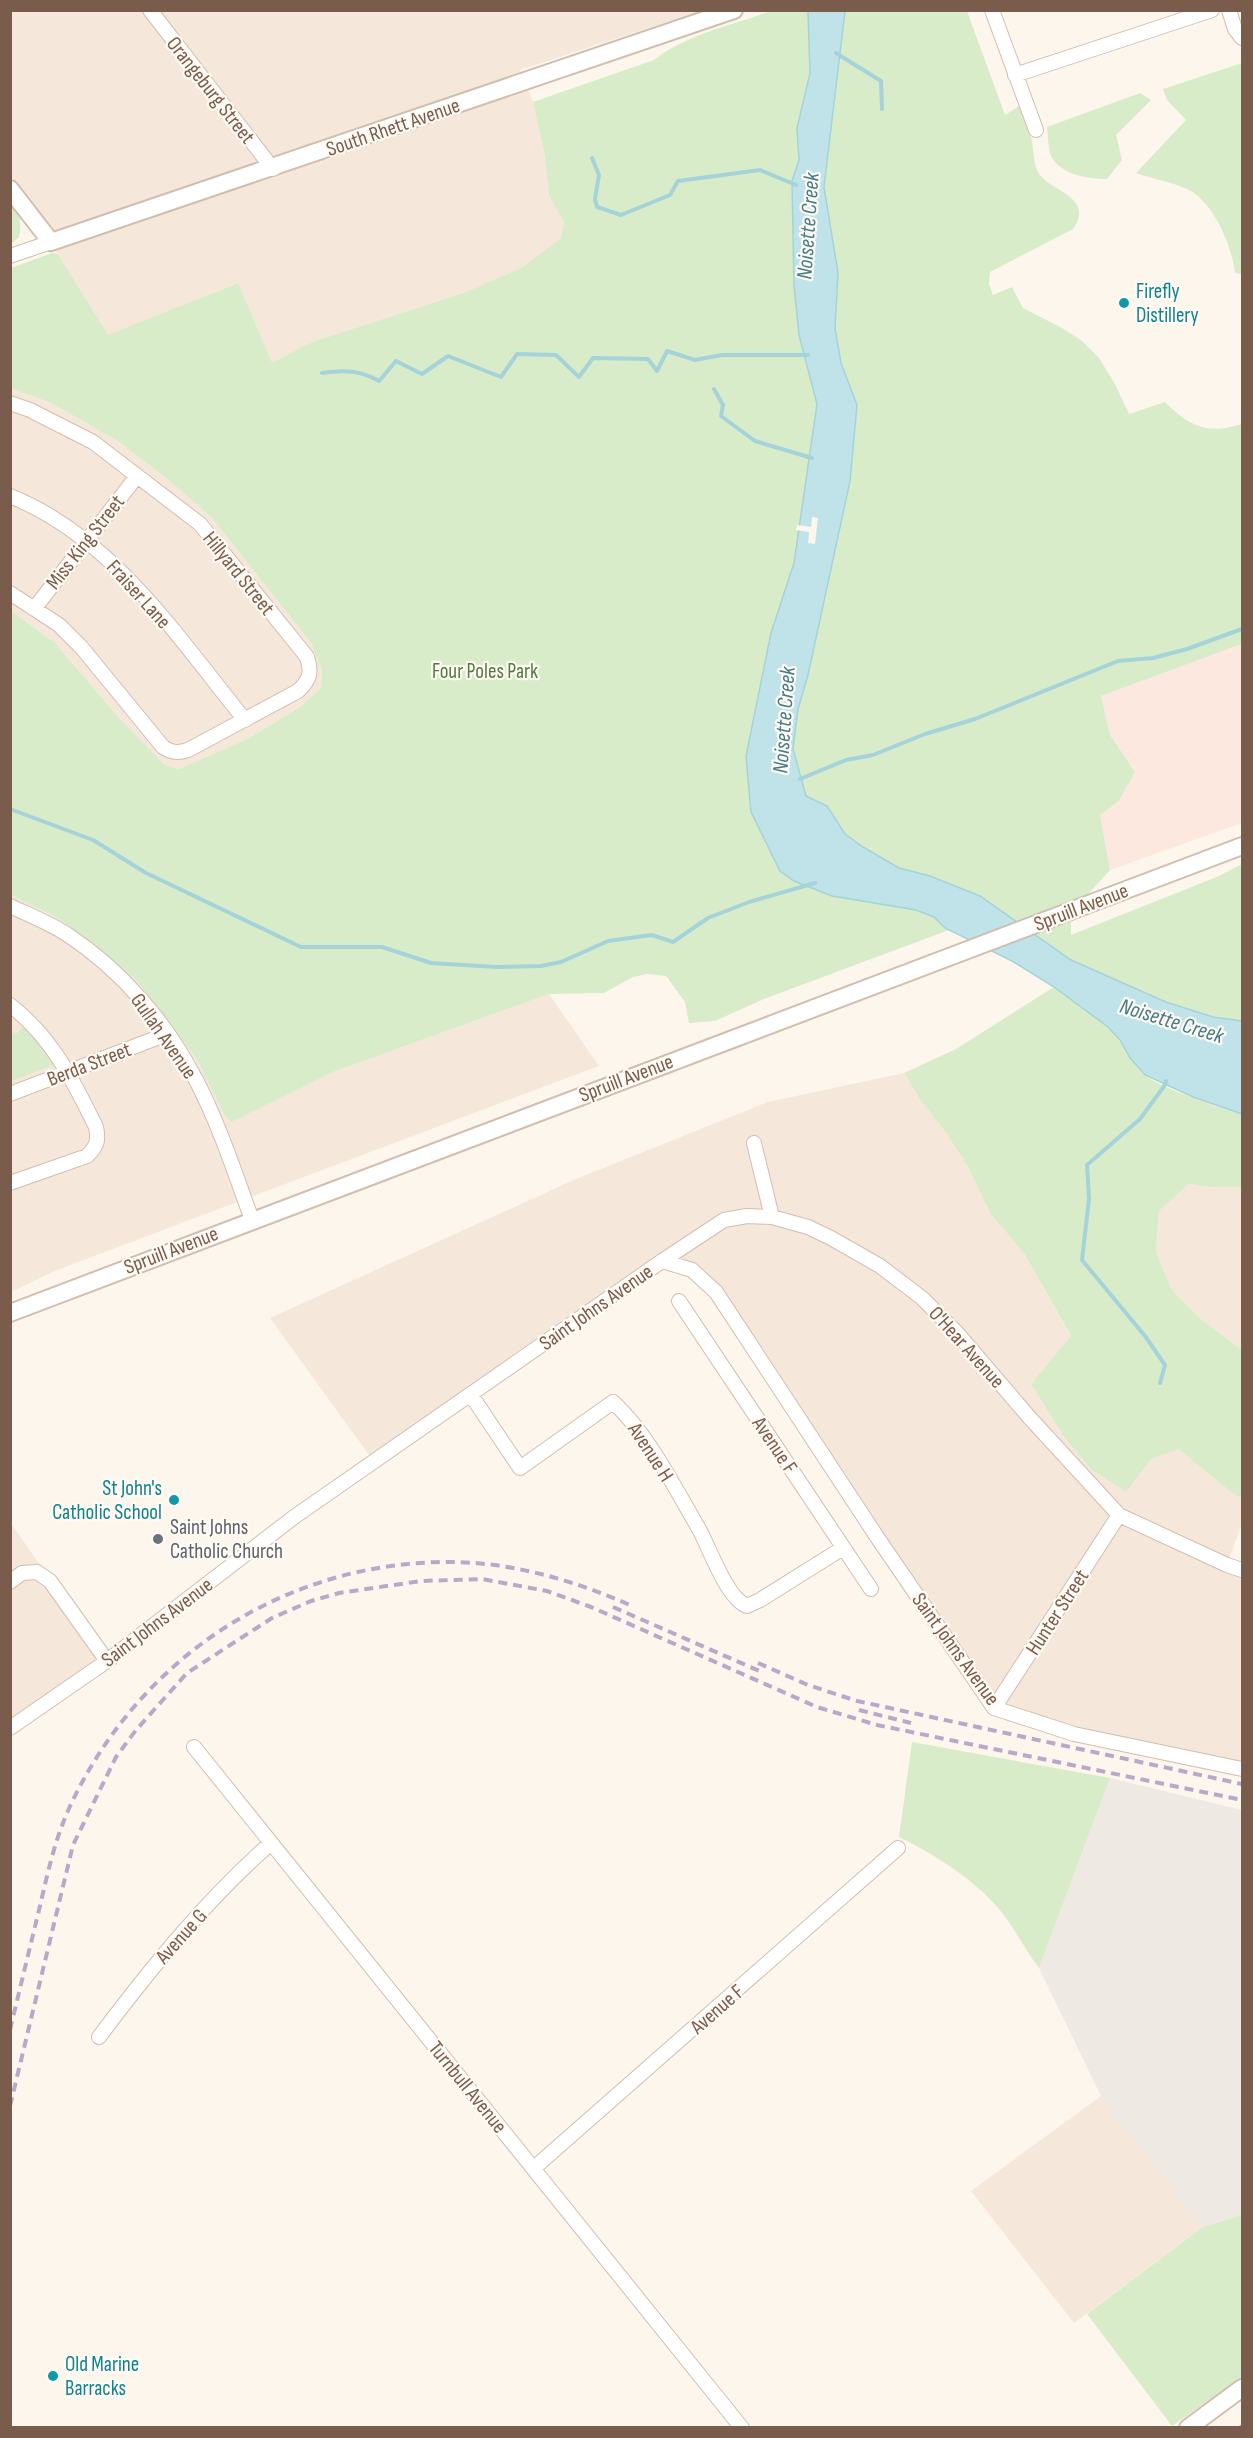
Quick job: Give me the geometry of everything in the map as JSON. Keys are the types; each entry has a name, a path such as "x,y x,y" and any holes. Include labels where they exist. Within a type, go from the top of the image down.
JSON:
{"street":[{"name":"Orangeburg Street","path":"150,10 273,169"},
{"name":"South Rhett Avenue","path":"51,242 273,169 734,10"},
{"path":"992,10 1036,130"},
{"path":"1016,75 1212,10"},
{"path":"1229,10 1235,29 1242,38"},
{"path":"10,189 51,242 10,256"},
{"name":"Hillyard Street","path":"10,403 30,410 93,442 200,524 307,657 310,673 307,682 298,691 188,750 178,753 170,752 163,747 82,648 59,625 34,609"},
{"name":"Miss King Street","path":"34,609 137,476"},
{"name":"Fraiser Lane","path":"10,496 48,515 86,541 123,572 245,720"},
{"path":"10,593 34,609"},
{"name":"Spruill Avenue","path":"10,1313 1242,846"},
{"name":"Gullah Avenue","path":"10,906 67,934 105,964 144,1002 167,1034 200,1088 252,1220"},
{"path":"10,1005 42,1036 69,1072 96,1127 98,1137 97,1146 87,1156 10,1183"},
{"name":"Berda Street","path":"10,1094 167,1034"},
{"path":"754,1143 772,1216"},
{"name":"O'Hear Avenue","path":"662,1261 724,1220 747,1216 772,1216 808,1227 831,1239 880,1266 922,1298 958,1334 1029,1417 1119,1515 1227,1566 1242,1570"},
{"name":"Saint Johns Avenue","path":"10,1728 106,1661 294,1517 662,1261 692,1270 716,1292 890,1557 994,1708 1074,1734 1242,1769"},
{"name":"Avenue F","path":"679,1302 871,1589"},
{"name":"Avenue H","path":"471,1395 520,1468 613,1402 630,1418 641,1434 699,1530 730,1590 741,1604 747,1606 760,1600 843,1548"},
{"name":"Hunter Street","path":"994,1708 1119,1515"},
{"path":"10,1582 22,1573 37,1572 50,1581 106,1661"},
{"name":"Turnbull Avenue","path":"195,1747 742,2427"},
{"name":"Avenue G","path":"99,2037 150,1971 228,1883 272,1843"},
{"name":"Avenue F","path":"534,2168 898,1848"},
{"path":"1188,2427 1242,2388"}],"shaded area":[{"path":"700,10 520,70 533,102 544,152 549,196 564,222 562,238 523,267 466,292 312,342 272,364 237,283 108,336 58,254 11,201 11,11"},
{"path":"11,388 51,403 118,441 171,482 212,518 311,643 322,670 321,688 300,707 249,738 179,769 165,765 120,719 55,643 11,611"},
{"path":"1242,644 1242,823 1110,870 1100,815 1119,801 1135,772 1110,735 1101,696"},
{"path":"11,895 52,915 95,944 137,981 196,1058 226,1118 232,1122 333,1072 549,994 599,1066 57,1270 11,1292"},
{"path":"904,1073 967,1165 990,1213 1025,1255 1071,1337 1031,1384 1064,1437 1091,1469 1151,1459 1179,1448 1231,1492 1242,1498 1242,1523 1227,1565 1242,1570 1242,1769 994,1708 762,1363 692,1270 661,1261 374,1462 270,1318 576,1179 768,1102"},
{"path":"1189,1184 1242,1187 1242,1350 1201,1319 1172,1290 1156,1252 1159,1211"},
{"path":"10,1522 107,1661 10,1728"},
{"path":"1110,1778 1242,1810 1242,2215 1203,2227 1101,2096 1039,1968"},
{"path":"1101,2096 1203,2227 1074,2323 971,2191"}],"green space":[{"name":"Four Poles Park","path":"771,11 808,11 810,73 797,128 799,160 792,181 794,286 799,335 817,404 794,563 771,633 746,755 751,812 794,881 832,896 916,910 934,917 949,930 764,999 715,1021 689,1023 685,1002 666,976 647,974 633,977 604,993 549,994 333,1072 232,1122 226,1118 196,1058 137,981 95,944 52,915 11,895 11,611 55,643 120,719 165,765 179,769 249,738 300,707 321,688 322,670 311,643 212,518 171,482 118,441 51,403 11,388 11,268 52,253 58,254 108,335 238,283 272,363 312,342 466,292 523,267 561,238 564,222 549,196 544,152 533,102 654,60 681,43"},
{"path":"845,11 967,11 1005,115 1019,106 1031,137 1039,174 1069,196 1079,209 1073,229 990,272 989,284 993,295 1012,287 1023,308 1081,340 1099,358 1115,384 1129,414 1165,402 1183,418 1200,426 1219,429 1242,424 1242,644 1101,696 1110,735 1135,772 1119,801 1100,815 1110,870 1071,913 1071,935 1219,876 1242,864 1242,1021 1213,1017 1166,1002 1071,960 1014,921 947,883 899,868 863,847 845,834 827,806 806,796 793,749 798,709 808,675 850,481 857,406 841,363 835,328 838,273 824,187"},
{"path":"1242,63 1242,274 1235,273 1226,238 1214,215 1198,196 1183,187 1136,173 1186,120 1167,100 1163,89"},
{"path":"1140,93 1151,100 1116,135 1122,160 1107,179 1076,175 1061,168 1055,162 1050,153 1047,127"},
{"path":"10,201 18,214 20,227 19,237 11,244"},
{"path":"1054,987 1110,1029 1143,1074 1191,1097 1242,1114 1242,1187 1189,1184 1159,1211 1156,1252 1172,1290 1201,1319 1242,1350 1242,1498 1231,1492 1179,1449 1151,1459 1126,1492 1091,1469 1064,1437 1031,1384 1071,1336 1025,1255 990,1213 967,1165 904,1073 956,1049"},
{"path":"25,1025 56,1064 11,1081 10,1034 13,1032 16,1034"},
{"path":"912,1742 1110,1778 1039,1968 1003,1914 982,1891 941,1860 899,1837"},
{"path":"1242,2215 1242,2377 1172,2426 1087,2314 1203,2227"}],"water":[{"name":"Noisette Creek","path":"808,11 845,11 824,187 838,273 835,328 841,363 857,405 850,481 808,675 798,709 793,749 806,796 827,806 845,834 863,847 899,868 930,876 980,896 1071,960 1166,1002 1213,1017 1242,1021 1242,1114 1193,1097 1145,1075 1108,1027 1054,987 1012,961 945,928 934,917 916,910 832,896 794,881 780,871 751,812 746,756 771,633 794,563 817,404 799,335 794,286 792,181 799,160 797,128 810,73"}],"pier":[{"path":"812,517 818,518 815,544 808,543 809,532 796,530 797,525 811,527"}],"waterway":[{"path":"836,53 881,81 882,109"},
{"name":"Noisette Creek","path":"592,158 599,175 595,199 597,207 621,215 670,195 678,181 760,170 796,185"},
{"path":"322,373 352,372 379,381 396,361 422,374 448,356 501,377 517,354 556,355 579,377 593,358 648,359 657,371 667,351 695,360 722,355 808,355"},
{"path":"714,389 723,405 721,416 755,441 812,458"},
{"name":"Noisette Creek","path":"800,779 846,760 873,755 925,734 975,719 1118,661 1153,658 1187,649 1242,629"},
{"path":"10,809 93,840 146,873 301,947 382,947 431,963 497,967 541,966 561,962 608,941 652,935 673,942 708,918 749,902 815,883"},
{"path":"1160,1383 1165,1365 1145,1336 1082,1260 1089,1199 1087,1165 1140,1119 1166,1081"}],"railway":[{"path":"10,2030 53,1853 72,1802 101,1750 136,1704 177,1663 223,1629 273,1601 327,1580 384,1567 444,1562 492,1565 540,1574 564,1580 632,1606"},
{"path":"10,2106 73,1845 116,1757 136,1730 187,1673 272,1618 311,1601 339,1593 421,1581 482,1579 547,1591 591,1607 817,1707 877,1725 1242,1800"},
{"path":"613,1607 764,1673"},
{"path":"758,1663 808,1685 857,1701 1242,1784"},
{"path":"859,1710 911,1723"}],"place":[{"name":"Firefly Distillery","path":"1124,303"},
{"name":"St John's Catholic School","path":"174,1500"},
{"name":"Saint Johns Catholic Church","path":"158,1539"},
{"name":"Old Marine Barracks","path":"53,2376"}]}
